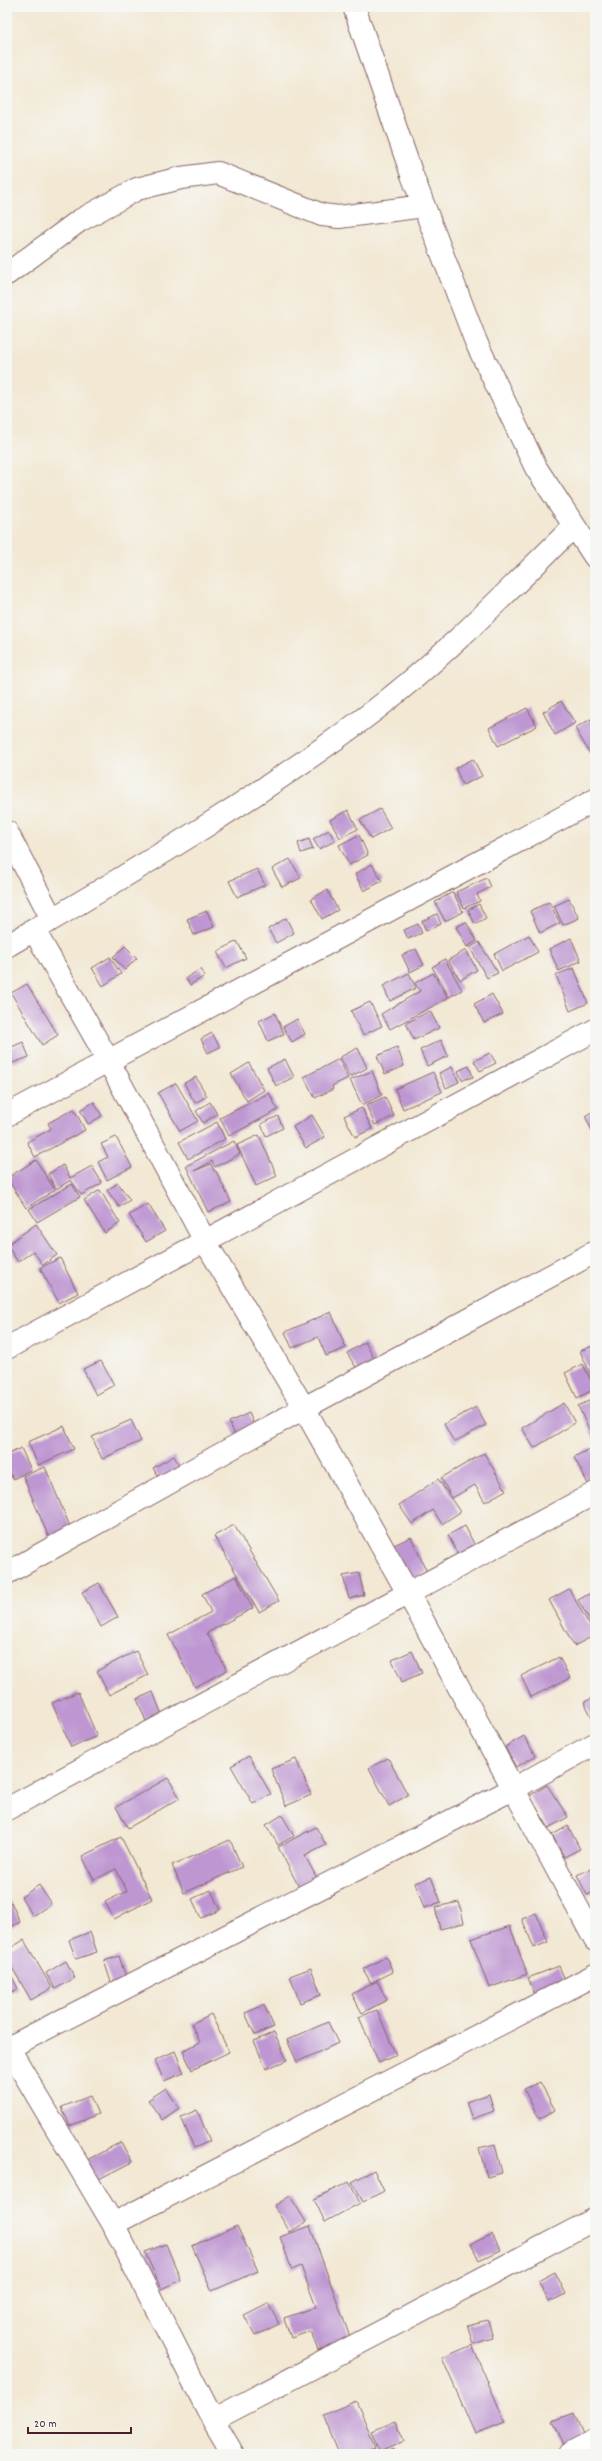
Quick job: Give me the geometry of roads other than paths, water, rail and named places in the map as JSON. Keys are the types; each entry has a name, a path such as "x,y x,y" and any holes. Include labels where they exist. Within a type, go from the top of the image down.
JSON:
{"street":[{"path":"354,7 424,206 476,342 536,468 573,527 595,557"},
{"path":"7,274 79,221 137,189 181,178 218,174 322,215 339,217 424,206"},
{"path":"7,946 283,777 376,709 469,629 573,527"},
{"path":"7,1115 595,800"},
{"path":"7,832 43,925 108,1060 205,1240 304,1408 408,1593 595,1940"},
{"path":"7,1348 595,1030"},
{"path":"7,1573 304,1408 595,1252"},
{"path":"7,1809 595,1493"},
{"path":"233,2454 213,2420 113,2224 8,2046 513,1789 595,1744"},
{"path":"113,2224 595,1975"},
{"path":"213,2420 595,2219"},
{"path":"569,2454 595,2440"}]}
